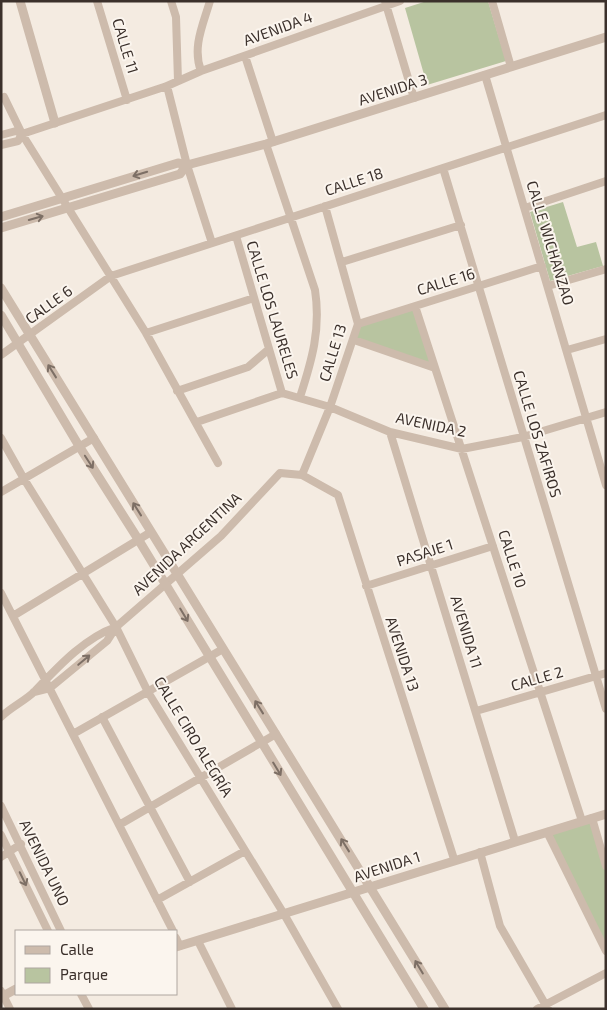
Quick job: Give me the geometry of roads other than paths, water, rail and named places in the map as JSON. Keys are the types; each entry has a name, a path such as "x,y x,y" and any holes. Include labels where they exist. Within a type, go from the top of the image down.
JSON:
{"street":[{"path":"20,1 55,123"},
{"name":"CALLE 11","path":"97,1 127,100"},
{"path":"171,1 176,17 178,81"},
{"path":"201,71 196,59 196,47 210,1"},
{"name":"AVENIDA 4","path":"22,134 167,86 201,71 385,3 400,1"},
{"path":"492,1 511,67"},
{"path":"385,3 414,98"},
{"name":"AVENIDA 3","path":"1,228 180,174 187,166 270,143 606,37"},
{"path":"244,56 290,218 315,290 319,314 311,364 300,397"},
{"name":"CALLE WICHANZAO","path":"485,75 606,484"},
{"path":"167,86 187,166 212,244"},
{"path":"4,96 22,134 146,332 218,463"},
{"name":"CALLE 18","path":"112,276 606,114"},
{"path":"1,135 16,131 22,134"},
{"path":"1,145 18,141 22,134"},
{"name":"AVENIDA 3","path":"1,217 178,163 187,166"},
{"name":"CALLE LOS ZAFIROS","path":"443,168 606,709"},
{"path":"525,208 606,181"},
{"name":"CALLE 13","path":"302,475 330,407 358,324 325,206"},
{"path":"342,262 461,225"},
{"name":"CALLE LOS LAURELES","path":"236,236 282,393"},
{"name":"CALLE 16","path":"358,324 542,266"},
{"path":"548,286 606,269"},
{"name":"CALLE 6","path":"1,355 31,336 112,276"},
{"path":"1,288 445,1009"},
{"path":"146,332 254,298"},
{"name":"CALLE 10","path":"416,306 582,821"},
{"path":"1,315 79,446 424,1009"},
{"path":"567,350 606,338"},
{"path":"354,340 435,368"},
{"path":"177,391 248,367 269,349"},
{"path":"197,422 282,393"},
{"name":"AVENIDA 2","path":"282,393 330,407 390,432 462,449 524,438 606,412"},
{"name":"AVENIDA 11","path":"390,432 515,841"},
{"name":"CALLE CIRO ALEGRÍA","path":"1,438 24,480 116,628 148,692 284,914 338,1009"},
{"path":"1,492 94,438"},
{"name":"AVENIDA ARGENTINA","path":"50,688 106,641 116,628 221,536 280,473 302,475"},
{"name":"AVENIDA 13","path":"302,475 338,495 454,860"},
{"path":"13,616 152,532"},
{"name":"PASAJE 1","path":"366,586 493,546"},
{"path":"1,593 172,930"},
{"name":"AVENIDA ARGENTINA","path":"34,692 44,678 102,632 116,628"},
{"path":"73,734 223,649"},
{"name":"CALLE 2","path":"476,711 606,673"},
{"path":"1,717 34,692 50,688"},
{"path":"102,717 190,882"},
{"path":"119,824 276,734"},
{"name":"AVENIDA UNO","path":"1,806 62,930"},
{"name":"AVENIDA 1","path":"178,944 198,941 606,814"},
{"path":"592,818 606,866"},
{"path":"547,832 606,951"},
{"name":"AVENIDA UNO","path":"1,835 48,930"},
{"path":"1,857 21,844"},
{"path":"157,900 245,851"},
{"path":"480,852 500,926 547,1007"},
{"path":"198,941 232,1009"},
{"path":"537,1009 547,1007 606,973"},
{"path":"10,1009 2,994 15,989"},
{"path":"82,995 89,1009"}]}
